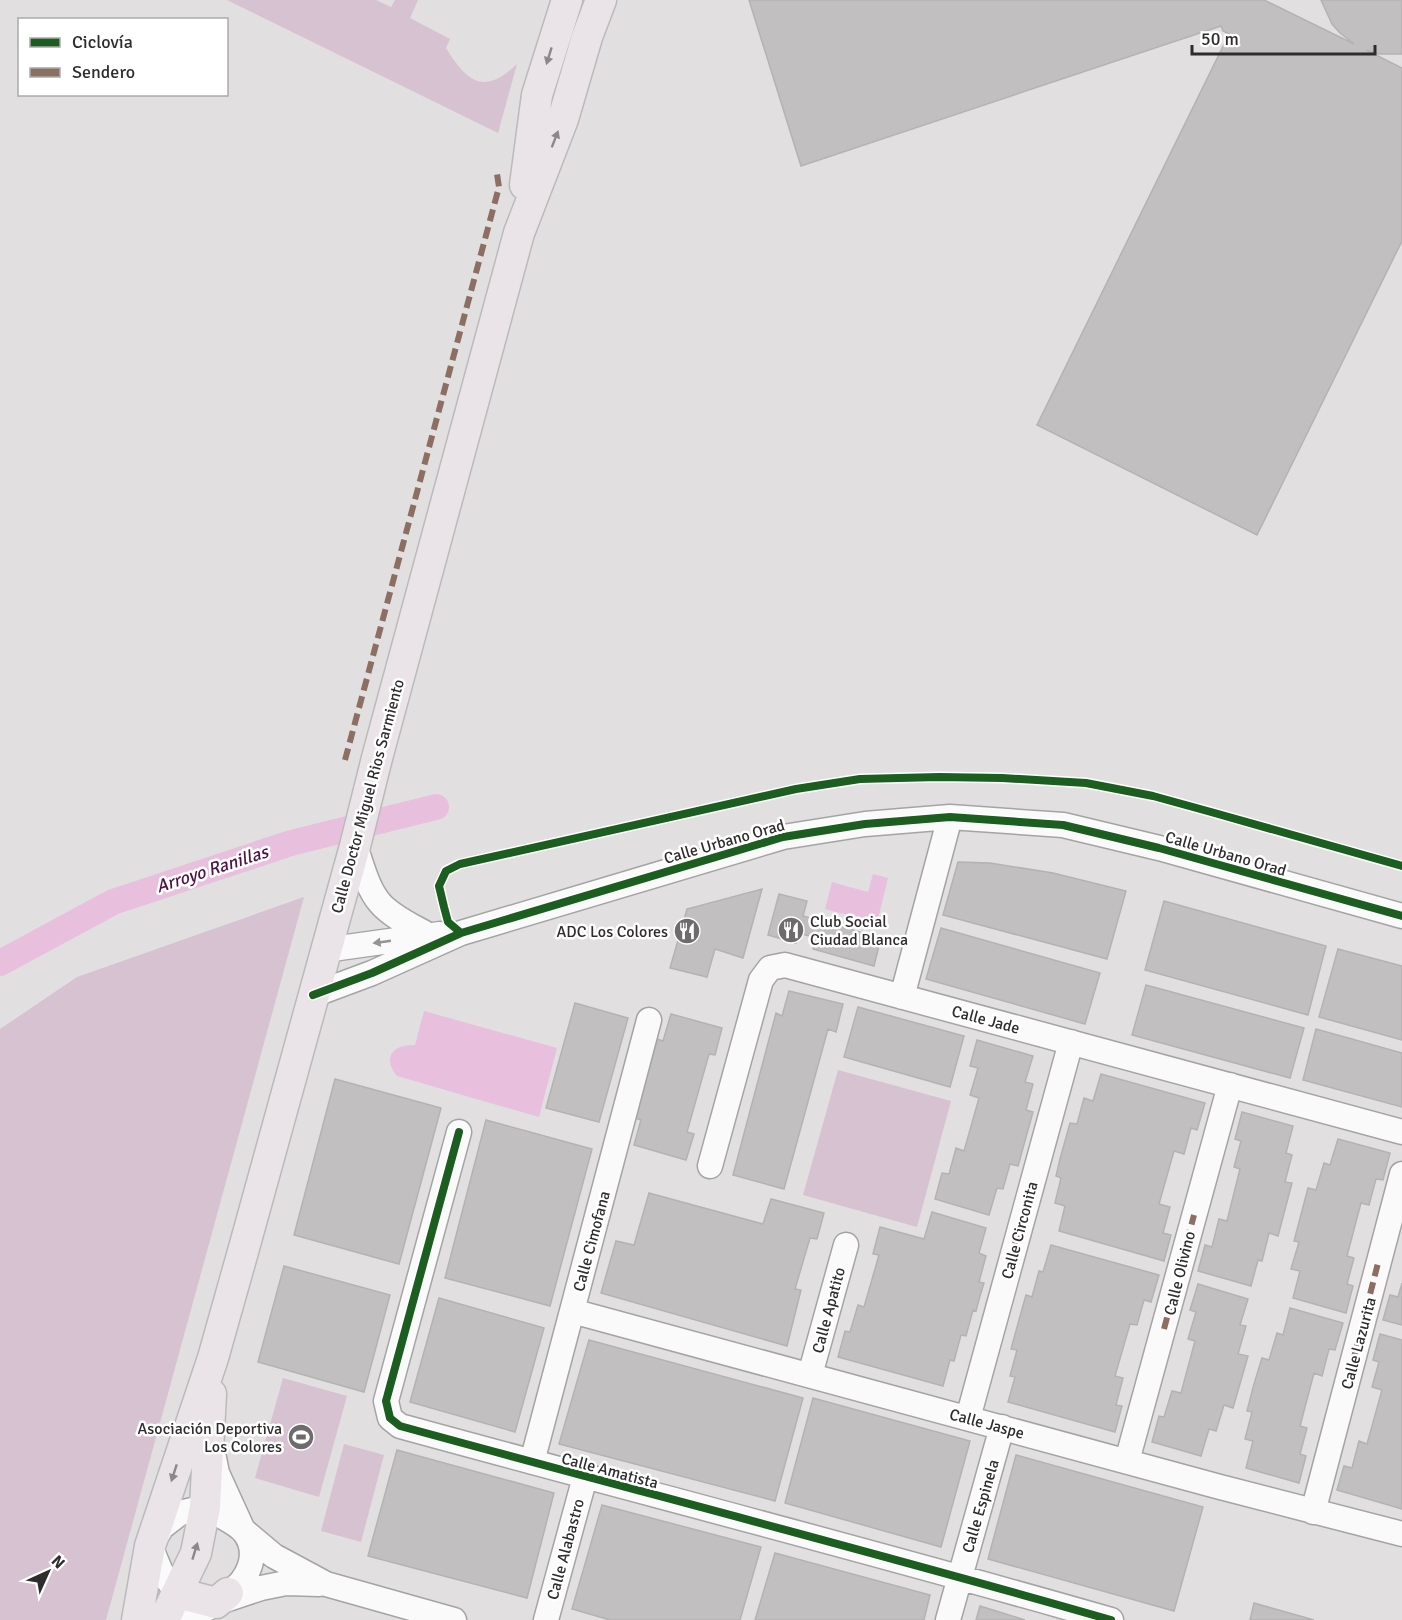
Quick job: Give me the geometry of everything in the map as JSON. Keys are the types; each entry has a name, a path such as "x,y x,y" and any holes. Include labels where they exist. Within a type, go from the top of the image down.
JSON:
{"main road":[{"name":"Calle Doctor Miguel Rios Sarmiento","path":"519,233 537,95 567,0"},
{"name":"Calle Doctor Miguel Rios Sarmiento","path":"137,1620 150,1546 213,1358 355,846 519,233 563,119 587,37 602,0"},
{"name":"Calle Doctor Miguel Rios Sarmiento","path":"165,1620 196,1553 205,1507 213,1358"},
{"path":"178,1593 222,1598"}],"street":[{"path":"902,997 950,817"},
{"name":"Calle Urbano Orad","path":"313,995 372,973 461,933 783,837 865,824 950,817 1063,825 1159,848 1402,916"},
{"path":"355,846 368,882 381,904 405,922 429,935"},
{"name":"Calle Urbano Orad","path":"325,950 429,935 461,933"},
{"path":"325,950 372,973"},
{"name":"Calle Jade","path":"710,1166 761,980 770,968 785,965 1402,1132"},
{"name":"Calle Cimofana","path":"532,1462 649,1020"},
{"name":"Calle Circonita","path":"968,1418 1071,1042"},
{"name":"Calle Olivino","path":"1127,1461 1230,1085"},
{"name":"Calle Amatista","path":"459,1132 386,1401 390,1418 400,1426 1111,1620"},
{"name":"Calle Lazurita","path":"1313,1512 1402,1174"},
{"name":"Calle Apatito","path":"810,1375 846,1245"},
{"name":"Calle Jaspe","path":"572,1311 1313,1512 1402,1534"},
{"name":"Calle Espinela","path":"948,1620 1002,1427"},
{"path":"188,1620 222,1598 242,1581 250,1565 251,1547 217,1473 209,1436"},
{"name":"Calle Alabastro","path":"546,1620 585,1477"},
{"path":"205,1507 243,1530 274,1556 326,1584 454,1620"},
{"name":"Calle Doctor Miguel Rios Sarmiento","path":"150,1546 162,1527 180,1513 205,1507"},
{"path":"150,1546 161,1572 178,1593"},
{"path":"222,1598 286,1583 326,1584"}],"shaded area":[{"path":"227,0 376,0 391,7 395,0 418,0 410,18 450,39 446,48 469,76 477,81 495,80 517,64 498,133"},
{"path":"873,874 888,878 877,923 825,909 832,882 868,892"},
{"path":"304,897 106,1620 0,1620 0,1029 77,977"},
{"path":"424,1011 557,1048 539,1117 397,1076 390,1063 392,1053 401,1047 415,1045"},
{"path":"838,1070 951,1101 917,1227 803,1195"},
{"name":"Asociación Deportiva Los Colores","path":"283,1378 347,1396 319,1497 255,1478"},
{"path":"344,1444 384,1455 361,1542 321,1531"}],"building":[{"path":"749,0 1264,0 1354,44 1332,24 1321,0 1402,0 1402,54 1379,54 1366,50 1402,68 1402,241 1257,535 1037,425 1229,34 1223,31 1221,26 801,166"},
{"path":"958,862 990,863 1053,873 1126,891 1107,959 943,915"},
{"path":"762,889 743,958 715,949 707,977 670,968 687,909"},
{"path":"779,894 807,901 803,916 881,938 874,966 813,949 816,938 799,933 796,943 768,935"},
{"path":"1164,901 1326,946 1308,1015 1145,970"},
{"path":"941,928 1100,973 1085,1024 926,979"},
{"path":"1338,949 1402,966 1402,1040 1319,1017"},
{"path":"1146,985 1304,1028 1290,1078 1132,1035"},
{"path":"789,991 843,1004 836,1032 828,1029 784,1189 733,1175 776,1013 782,1016"},
{"path":"575,1003 628,1018 599,1122 546,1108"},
{"path":"858,1007 964,1036 950,1087 844,1057"},
{"path":"671,1014 722,1028 715,1055 709,1054 687,1132 694,1134 686,1160 634,1145 641,1120 635,1118 657,1039 663,1041"},
{"path":"1316,1029 1402,1053 1402,1107 1303,1080"},
{"path":"977,1040 1033,1056 1025,1082 1033,1084 1026,1110 1033,1112 1018,1166 1010,1164 1003,1189 997,1188 989,1215 935,1199 942,1173 949,1174 956,1148 964,1151 979,1098 970,1095 978,1068 970,1066"},
{"path":"1101,1074 1205,1103 1197,1130 1191,1128 1184,1154 1174,1151 1159,1204 1170,1207 1163,1233 1171,1235 1164,1261 1059,1231 1065,1206 1055,1203 1061,1178 1056,1176 1060,1159 1070,1123 1077,1124 1084,1098 1093,1101"},
{"path":"335,1079 441,1108 399,1264 294,1235"},
{"path":"1242,1112 1293,1126 1286,1153 1292,1155 1285,1182 1292,1183 1278,1236 1269,1233 1262,1261 1258,1260 1251,1286 1198,1271 1205,1245 1212,1247 1219,1219 1227,1221 1240,1169 1234,1167 1241,1141 1235,1139"},
{"path":"486,1120 592,1149 550,1306 445,1278"},
{"path":"1338,1139 1390,1153 1383,1180 1376,1179 1369,1205 1361,1203 1347,1256 1354,1258 1347,1284 1353,1286 1346,1313 1293,1298 1300,1271 1291,1269 1299,1242 1294,1241 1308,1188 1316,1190 1324,1163 1330,1165"},
{"path":"649,1193 763,1224 771,1199 824,1213 817,1239 810,1238 795,1289 801,1290 787,1346 601,1293 616,1241 634,1245"},
{"path":"932,1212 986,1228 979,1253 986,1256 979,1282 984,1283 966,1336 961,1335 954,1361 950,1360 943,1386 838,1357 845,1331 850,1332 858,1305 864,1307 879,1255 873,1254 880,1227 924,1239"},
{"path":"1051,1245 1159,1275 1151,1302 1144,1300 1137,1325 1130,1324 1115,1376 1123,1378 1116,1405 1122,1406 1115,1432 1008,1402 1015,1377 1010,1376 1017,1350 1011,1349 1026,1295 1032,1297 1039,1271 1043,1272"},
{"path":"284,1266 390,1295 364,1392 258,1362"},
{"path":"1402,1283 1402,1325 1383,1320 1390,1295 1398,1297"},
{"path":"1198,1284 1248,1299 1240,1325 1246,1326 1238,1354 1248,1356 1233,1408 1224,1405 1216,1431 1209,1429 1201,1456 1152,1442 1159,1416 1164,1417 1172,1391 1181,1393 1195,1341 1188,1339 1196,1312 1190,1310"},
{"path":"439,1298 544,1328 515,1432 410,1402"},
{"path":"1290,1308 1343,1323 1335,1350 1329,1349 1322,1376 1314,1373 1300,1426 1307,1428 1300,1454 1306,1456 1299,1483 1246,1468 1253,1441 1245,1439 1252,1412 1247,1411 1254,1384 1262,1358 1269,1360 1277,1333 1283,1335"},
{"path":"1380,1334 1402,1340 1402,1509 1337,1490 1344,1466 1352,1468 1359,1441 1367,1444 1382,1390 1372,1387 1379,1362 1373,1360"},
{"path":"589,1340 803,1398 775,1501 559,1444"},
{"path":"813,1398 970,1441 941,1547 785,1503"},
{"path":"397,1450 554,1493 527,1598 368,1556"},
{"path":"1016,1455 1203,1507 1174,1611 988,1559"},
{"path":"602,1505 761,1547 740,1620 610,1620 572,1609"},
{"path":"775,1553 930,1595 924,1620 755,1620"},
{"path":"1254,1603 1314,1620 1250,1620"},
{"path":"980,1606 1025,1620 976,1620"}],"waterway":[{"name":"Arroyo Ranillas","path":"0,963 113,902 291,843 436,807"}],"marked path":[{"path":"345,760 499,187 497,174"},
{"path":"1010,1261 1028,1198"},
{"path":"1164,1329 1194,1215"},
{"path":"1348,1381 1378,1263"}],"cycle path":[{"path":"461,933 448,922 439,886 446,871 460,864 796,789 860,779 1002,778 1086,783 1153,796 1402,866"},
{"path":"313,995 372,973 461,933 783,837 865,824 950,817 1063,825 1159,848 1402,916"},
{"path":"459,1132 386,1401 390,1418 400,1426 1111,1620"}],"place":[{"name":"Club Social Ciudad Blanca","path":"791,930"},
{"name":"ADC Los Colores","path":"687,931"},
{"name":"Asociación Deportiva Los Colores","path":"301,1437"}]}
